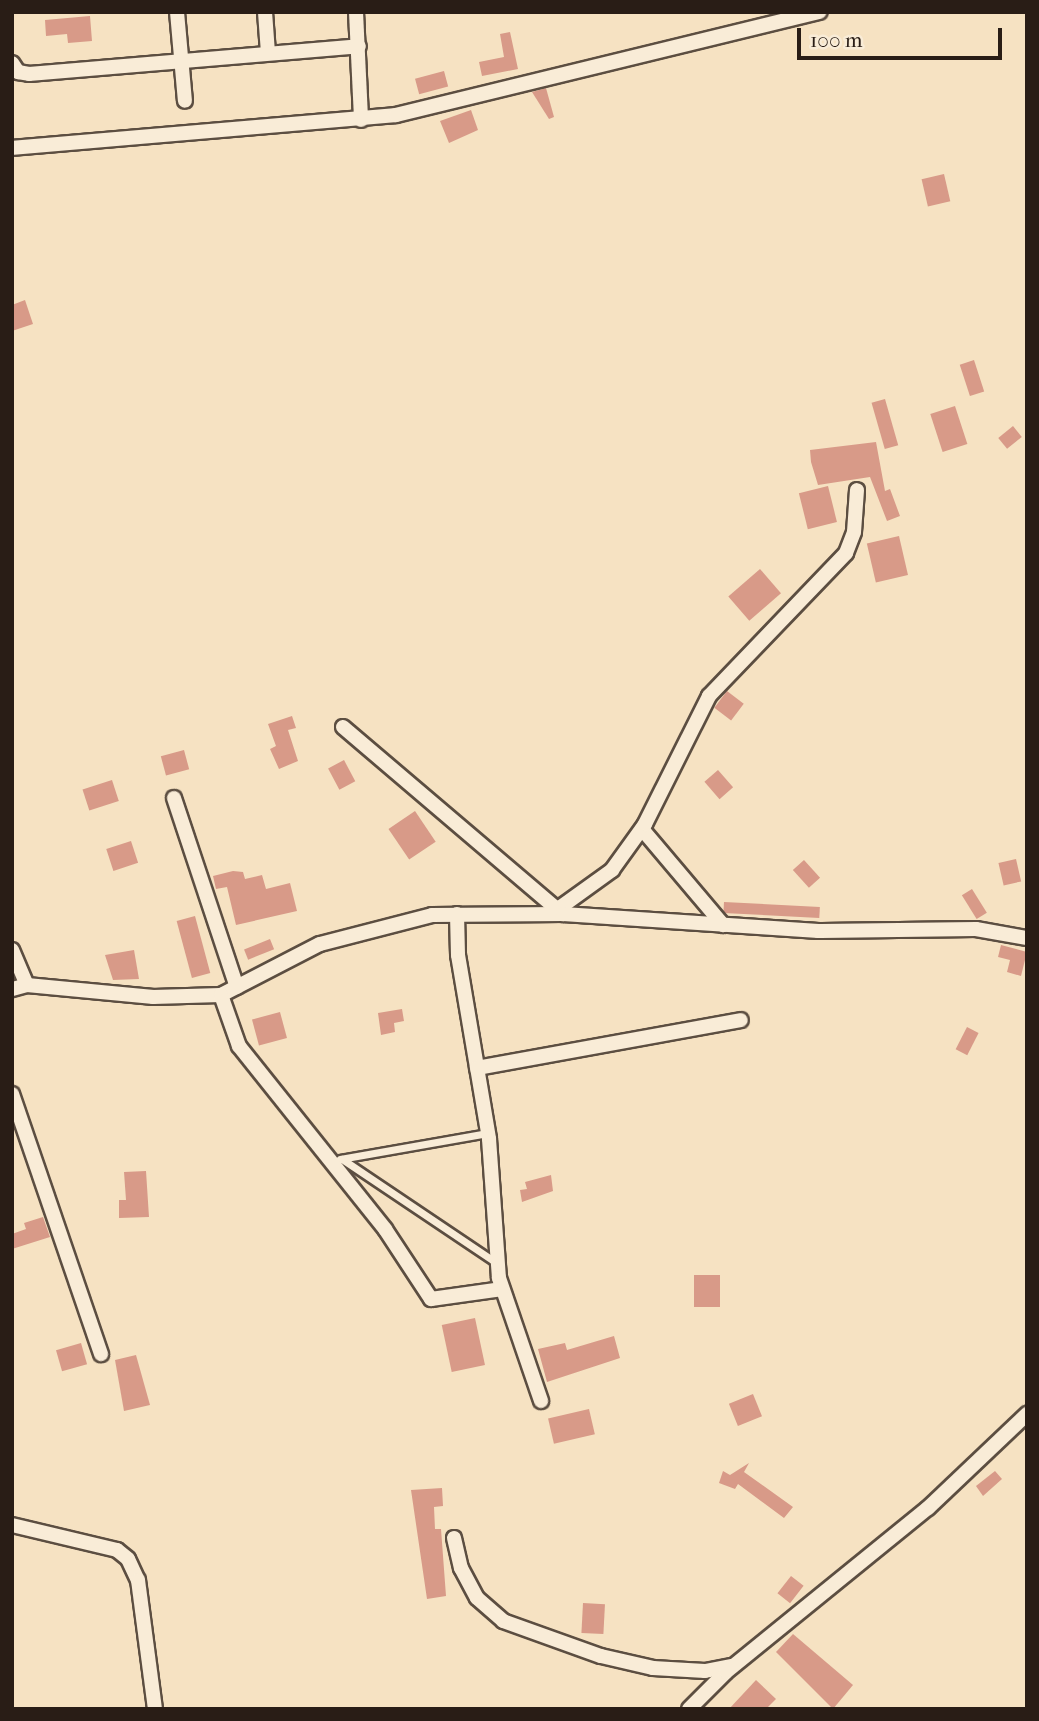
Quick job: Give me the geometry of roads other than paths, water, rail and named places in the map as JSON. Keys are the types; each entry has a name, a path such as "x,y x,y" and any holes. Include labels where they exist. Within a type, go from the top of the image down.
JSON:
{"street":[{"path":"177,12 185,101"},
{"path":"265,12 268,54"},
{"path":"356,12 361,120"},
{"path":"12,148 361,120 820,12"},
{"path":"12,63 18,72 29,74 359,46"},
{"path":"560,912 612,870 642,829 709,696 846,553 854,532 857,490"},
{"path":"343,727 560,912"},
{"path":"174,798 237,987"},
{"path":"642,829 723,925"},
{"path":"12,989 27,985 153,997 221,995 320,944 387,923 457,914 560,912 818,931 976,929 1027,938"},
{"path":"457,914 458,955 488,1133 502,1289 541,1401"},
{"path":"12,950 27,985"},
{"path":"221,995 239,1046 337,1159 431,1299 502,1289"},
{"path":"477,1068 741,1020"},
{"path":"12,1094 101,1354"},
{"path":"689,1709 736,1665 929,1508 1027,1414"},
{"path":"12,1525 117,1550 128,1559 138,1580 155,1709"},
{"path":"454,1538 461,1568 477,1598 503,1621 601,1656 653,1668 705,1671 736,1665"}],"lane":[{"path":"337,1159 488,1133"},
{"path":"337,1159 498,1265"}]}
